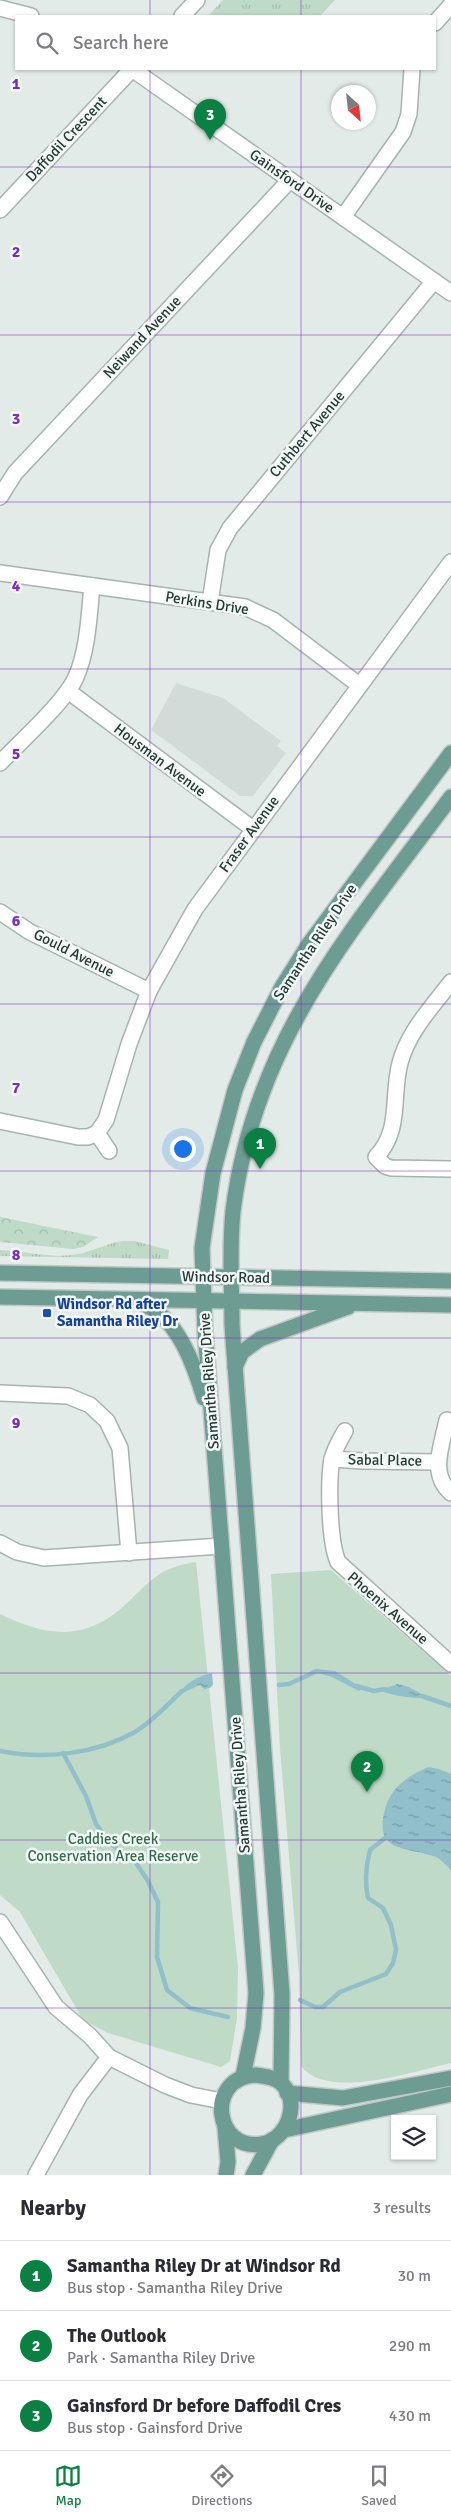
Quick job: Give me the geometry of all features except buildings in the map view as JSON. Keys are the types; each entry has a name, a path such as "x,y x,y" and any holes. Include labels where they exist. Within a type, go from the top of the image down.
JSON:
{"main road":[{"name":"Samantha Riley Drive","path":"243,2076 253,2028 256,1993 221,1546 202,1248 219,1144 235,1090 261,1027 282,987 309,944 451,754"},
{"name":"Samantha Riley Drive","path":"284,2088 281,2034 282,1994 235,1368 231,1277 234,1211 244,1150 262,1093 286,1035 327,966 451,797"},
{"name":"Windsor Road","path":"0,1273 451,1282"},
{"name":"Windsor Road","path":"0,1297 451,1305"},
{"path":"134,1299 160,1314 174,1331 194,1370 212,1420"},
{"path":"235,1368 242,1352 260,1339 359,1303"},
{"path":"226,2175 228,2162 225,2127 220,2110 226,2090 243,2076 266,2076 284,2088 343,2098 451,2078"},
{"path":"284,2088 290,2113 284,2130"},
{"path":"225,2127 232,2136 246,2143 262,2144 272,2140 284,2130 451,2094"},
{"path":"253,2175 272,2140"}],"street":[{"path":"183,15 197,0"},
{"path":"436,22 451,5"},
{"path":"0,8 27,15"},
{"name":"Daffodil Crescent","path":"0,210 131,70"},
{"name":"Gainsford Drive","path":"133,70 451,293"},
{"path":"343,217 403,132 409,114 412,70"},
{"name":"Neiwand Avenue","path":"0,497 15,472 290,180"},
{"name":"Cuthbert Avenue","path":"210,602 218,550 230,528 434,281"},
{"name":"Fraser Avenue","path":"97,1133 106,1120 129,1044 149,991 195,909 451,562"},
{"name":"Perkins Drive","path":"0,573 245,607 264,615 360,685"},
{"path":"0,763 68,690 76,677 83,653 92,586"},
{"name":"Housman Avenue","path":"68,690 253,828"},
{"name":"Gould Avenue","path":"0,912 30,932 149,991"},
{"path":"451,982 415,1030 404,1051 398,1073 391,1135 376,1157 384,1166 391,1168 451,1169"},
{"path":"0,1121 78,1137 88,1137 97,1133 109,1151"},
{"path":"0,1393 68,1396 90,1405 107,1421 120,1448 129,1553"},
{"name":"Sabal Place","path":"446,1420 438,1462 439,1477 451,1493"},
{"name":"Phoenix Avenue","path":"345,1431 332,1459 331,1514 333,1545 338,1562 451,1664"},
{"name":"Sabal Place","path":"332,1459 363,1462 438,1462"},
{"path":"0,1543 17,1552 44,1558 221,1546"},
{"path":"0,1922 56,2007 90,2036 109,2057 165,2085 191,2095 222,2101"},
{"path":"36,2175 80,2095 109,2057"}],"shaded area":[{"path":"176,683 223,698 281,741 277,746 286,753 253,796 240,796 151,730"}],"green space":[{"path":"223,0 335,0 321,15 209,15"},
{"path":"0,1217 98,1237 83,1247 73,1249 0,1242"},
{"path":"135,1241 169,1250 168,1259 0,1256 0,1250 68,1255 84,1253 111,1243"},
{"name":"Caddies Creek Conservation Area Reserve","path":"196,1562 238,1968 237,2018 230,2061 221,2067 108,2033 83,2020 20,1912 0,1895 0,1614 17,1622 50,1631 66,1632 81,1630 96,1625 111,1616 156,1576 173,1568"},
{"path":"331,1570 451,1676 451,2063 395,2077 350,2083 330,2081 313,2076 301,2066 299,1976 280,1748 271,1574"}],"water":[{"path":"315,1669 335,1671 362,1688 359,1691 332,1677 311,1671"},
{"path":"212,1673 213,1685 210,1688 204,1689 200,1685 178,1695 192,1681"},
{"path":"398,1684 409,1687 427,1697 418,1698 389,1694 380,1690"},
{"path":"428,1767 451,1774 451,1870 436,1857 395,1846 388,1841 384,1834 385,1809 391,1794 407,1778"}],"waterway":[{"path":"279,1685 289,1684 317,1671"},
{"path":"356,1686 374,1691 385,1689"},
{"path":"0,1751 17,1754 52,1755 104,1746 120,1740 141,1728 182,1691"},
{"path":"422,1696 451,1706"},
{"path":"63,1753 86,1796 96,1824 111,1844 136,1863 148,1881 158,1902 157,1957 167,1990 190,2008 228,2017"},
{"path":"300,2000 315,2007 323,2007 340,1992 386,1974 393,1963 396,1950 391,1925 383,1908 368,1898 366,1886 370,1850 385,1838"}],"place":[{"name":"Gainsford Dr before Daffodil Cres","path":"210,140"},
{"name":"Samantha Riley Dr at Windsor Rd","path":"260,1169"},
{"name":"Windsor Rd after Samantha Riley Dr","path":"47,1313"},
{"name":"The Outlook","path":"367,1792"}]}
